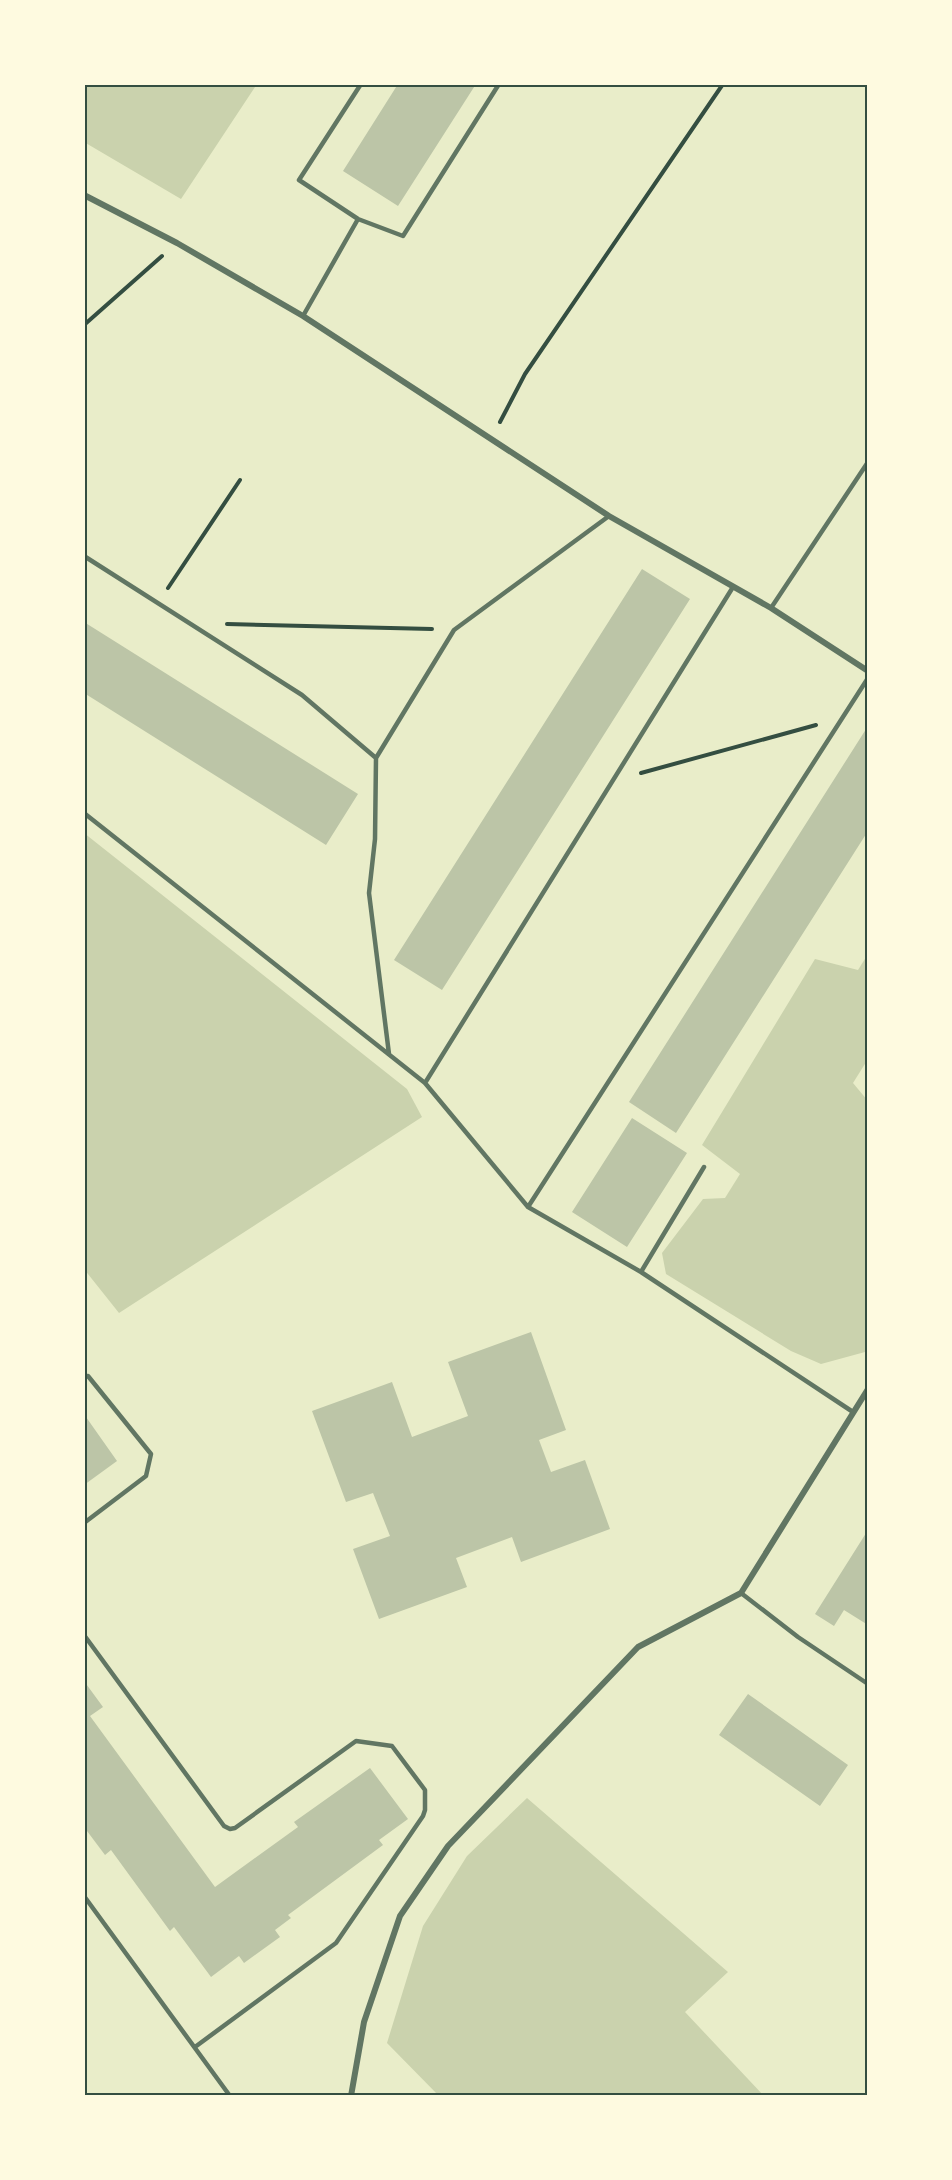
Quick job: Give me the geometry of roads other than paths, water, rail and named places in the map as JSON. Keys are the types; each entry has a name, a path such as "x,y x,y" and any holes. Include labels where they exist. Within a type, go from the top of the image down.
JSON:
{"street":[{"path":"84,195 177,243 303,316 609,516 771,608 868,671"},
{"path":"351,2096 364,2022 400,1916 448,1846 638,1647 741,1593 868,1389"}],"lane":[{"path":"361,84 299,180 358,219 403,236 500,84"},
{"path":"303,316 358,219"},
{"path":"771,608 868,462"},
{"path":"389,1054 369,893 375,840 376,758 454,630 609,516"},
{"path":"84,556 302,695 376,758"},
{"path":"425,1083 733,587"},
{"path":"528,1207 868,678"},
{"path":"84,813 425,1083 528,1207 641,1272 853,1412"},
{"path":"641,1272 704,1167"},
{"path":"84,1377 87,1376 151,1454 146,1476 84,1523"},
{"path":"741,1593 798,1637 868,1684"},
{"path":"84,1635 224,1826 230,1829 235,1828 356,1741 392,1746 425,1790 423,1816 336,1943 195,2047"},
{"path":"84,1896 230,2096"}]}
